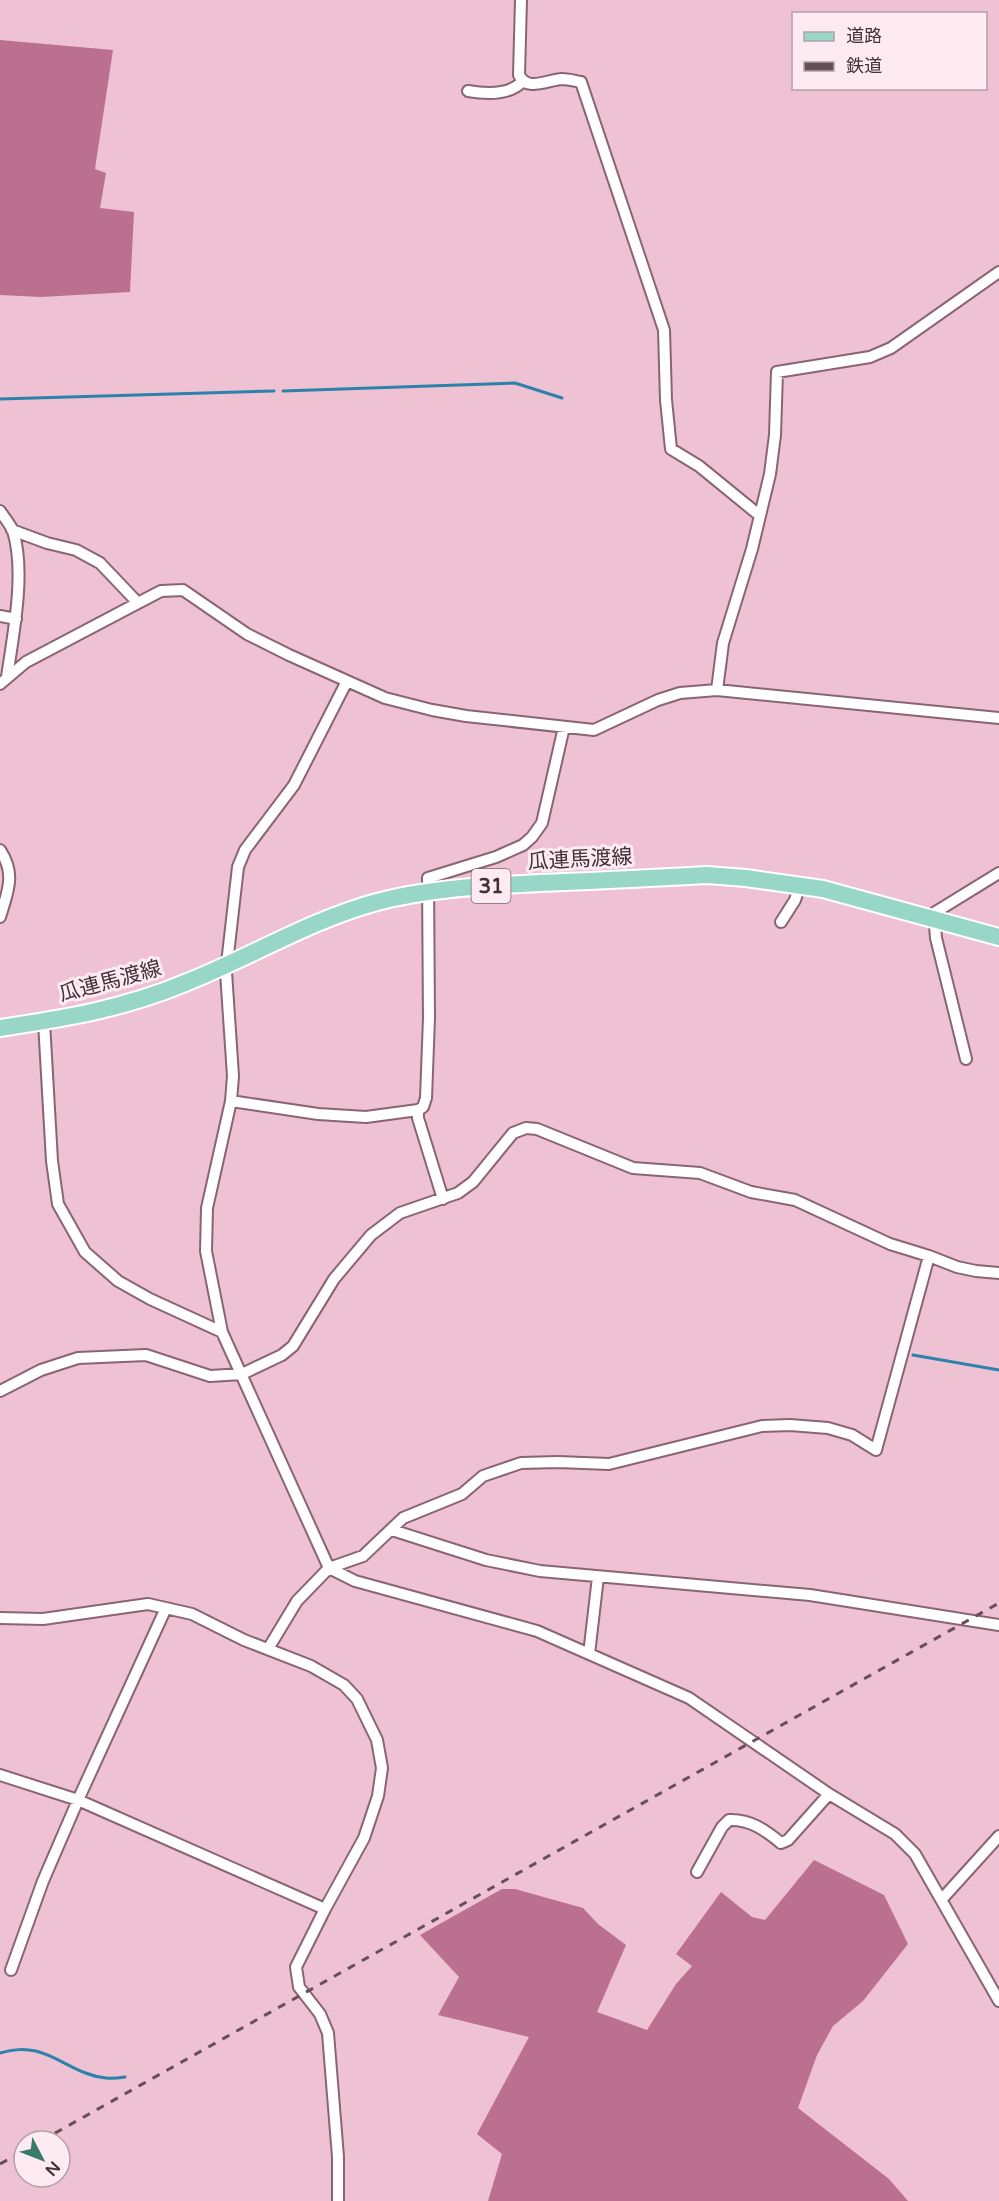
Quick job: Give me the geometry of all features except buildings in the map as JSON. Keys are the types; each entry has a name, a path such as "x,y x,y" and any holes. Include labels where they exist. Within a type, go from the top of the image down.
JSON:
{"main road":[{"name":"瓜連馬渡線","path":"0,1028 101,1012 144,999 353,910 394,898 428,892 492,886 707,875 823,889 999,937"}],"street":[{"path":"525,1 519,75 522,82 530,85 564,79 581,82 664,330 666,400 671,448 699,466 759,515"},
{"path":"468,91 501,92 516,88 522,82"},
{"path":"717,690 723,644 752,549 770,474 775,435 777,372 870,357 891,348 999,272"},
{"path":"0,511 12,530 17,562 16,619 3,680"},
{"path":"12,530 47,543 76,550 100,563 138,603"},
{"path":"3,680 26,662 161,591 183,590 247,634 385,699 432,710 594,730 669,696 717,690 999,718"},
{"path":"0,616 16,619"},
{"path":"347,681 294,784 245,849 238,867 226,986 233,1076 231,1101 207,1208 206,1251 222,1332 329,1568 355,1581 537,1631 689,1698 829,1794 896,1834 915,1854 999,2001"},
{"path":"231,1101 318,1114 366,1117 418,1110 423,1107 429,1018 428,878 496,857 523,845 532,837 542,823 564,728"},
{"path":"0,850 7,860 11,882 0,916"},
{"path":"966,1059 936,938 934,913 999,873"},
{"path":"781,922 795,900 800,885"},
{"path":"44,1022 52,1161 58,1204 85,1252 118,1281 150,1299 222,1332"},
{"path":"418,1110 418,1118 443,1199"},
{"path":"0,1391 41,1370 78,1358 146,1355 210,1376 242,1374 282,1355 293,1346 334,1279 371,1235 400,1214 458,1193 472,1182 513,1133 526,1128 537,1129 633,1168 700,1173 751,1192 795,1200 890,1244 957,1267 999,1273"},
{"path":"268,1649 297,1601 329,1568 363,1556 403,1518 462,1494 483,1476 521,1463 609,1464 762,1426 790,1425 828,1428 852,1435 876,1450 929,1256"},
{"path":"392,1530 486,1560 540,1571 810,1595 999,1625"},
{"path":"589,1654 598,1577"},
{"path":"0,1618 43,1619 148,1604 192,1614 244,1641 311,1666 344,1686 357,1699 376,1740 382,1768 378,1796 364,1838 296,1967 296,1977 304,1994 325,2021 328,2033 338,2157 338,2201"},
{"path":"11,1970 43,1881 165,1608"},
{"path":"0,1775 78,1800 325,1909"},
{"path":"697,1872 722,1827 729,1820 740,1819 751,1823 781,1843 788,1840 829,1794"},
{"path":"942,1899 999,1836"}],"shaded area":[{"path":"0,40 113,50 95,169 106,173 100,208 134,212 130,292 41,297 0,295"},
{"path":"814,1860 884,1895 908,1944 863,2001 833,2026 817,2055 798,2108 889,2179 908,2201 488,2201 502,2154 477,2134 529,2037 438,2015 459,1977 420,1935 502,1889 515,1889 583,1908 598,1924 626,1945 597,2012 647,2030 676,1984 692,1966 676,1954 721,1892 752,1917 765,1920"}],"waterway":[{"path":"283,391 515,383 562,398"},
{"path":"0,399 274,391"},
{"path":"913,1355 999,1370"},
{"path":"0,2053 30,2050 43,2053 92,2075 108,2078 125,2077"}],"railway":[{"path":"62,2129 999,1603"},
{"path":"0,2164 12,2158"}]}
